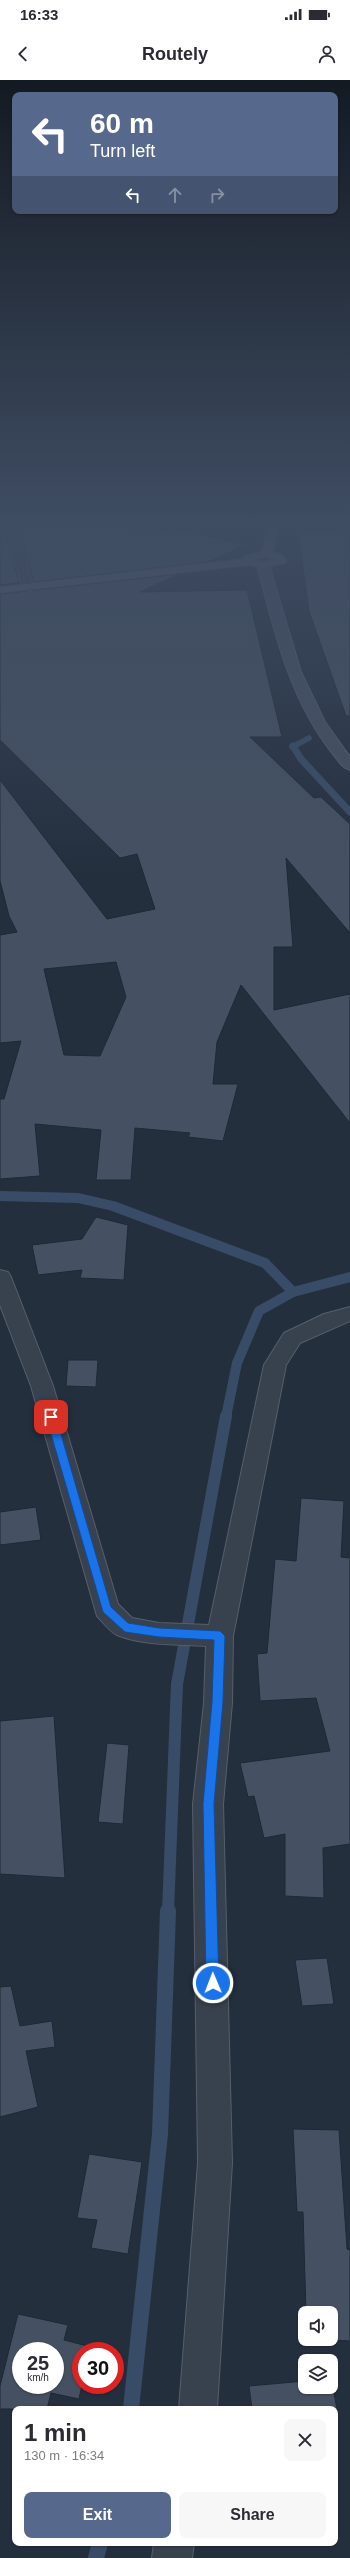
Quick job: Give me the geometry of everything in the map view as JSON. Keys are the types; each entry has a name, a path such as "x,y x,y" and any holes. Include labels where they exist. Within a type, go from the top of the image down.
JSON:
{"main road":[{"path":"284,640 311,708 333,748 350,766"}],"street":[{"path":"0,1277 42,1386 106,1610 125,1627 159,1633 210,1635"},
{"path":"198,2406 215,2164 208,1804 218,1702 210,1635 275,1365 292,1338 332,1319 350,1314"},
{"path":"172,2558 174,2546"}],"building":[{"path":"0,640 259,640 282,737 250,737 314,798 321,797 350,824 350,933 286,858 293,947 274,947 274,1010 350,994 350,1123 241,985 217,1042 213,1084 238,1084 223,1141 188,1137 190,1133 135,1128 131,1180 96,1180 101,1130 35,1124 40,1176 0,1179 0,1099 4,1099 21,1041 0,1043 0,935 17,932 9,916 0,881 0,780 107,919 155,909 137,854 120,858 0,740","holes":["116,962 126,997 100,1056 64,1055 44,969"]},
{"path":"319,640 350,640 350,716 346,716"},
{"path":"96,1217 128,1225 124,1280 80,1278 82,1270 38,1275 32,1245 82,1239"},
{"path":"68,1360 98,1360 96,1387 66,1386"},
{"path":"301,1498 344,1501 341,1557 350,1558 350,1844 323,1848 324,1898 285,1896 285,1834 264,1838 254,1796 248,1797 240,1763 330,1751 316,1698 260,1701 257,1654 267,1653 275,1559 296,1561"},
{"path":"36,1507 41,1540 0,1545 0,1512"},
{"path":"54,1716 65,1878 0,1874 0,1721"},
{"path":"107,1743 129,1745 123,1824 98,1822"},
{"path":"327,1958 334,2004 302,2006 295,1960"},
{"path":"11,1986 20,2026 52,2021 55,2047 26,2051 38,2107 0,2117 0,1987"},
{"path":"293,2129 339,2130 347,2249 350,2250 350,2341 338,2340 338,2306 306,2306 303,2212 297,2212"},
{"path":"89,2154 142,2162 128,2254 91,2248 97,2220 77,2218"},
{"path":"18,2314 68,2325 64,2340 72,2342 72,2394 80,2394 79,2399 56,2394 64,2394 64,2342 12,2342 12,2394 51,2394 48,2406 12,2406 12,2409 0,2409 0,2386"},
{"path":"298,2382 298,2394 334,2394 336,2406 252,2406 249,2386"}],"waterway":[{"path":"293,746 309,738"},
{"path":"293,746 301,759 350,812"},
{"path":"0,1196 78,1198 113,1206 265,1263 293,1292"},
{"path":"293,1292 350,1277"},
{"path":"226,1417 237,1363 259,1311 293,1292"},
{"path":"168,1912 177,1684 226,1416"},
{"path":"131,2406 160,2134 168,1911"},
{"path":"96,2558 99,2546"}],"route":[{"path":"51,1417 92,1554 106,1610 125,1627 159,1633 220,1636 218,1702 208,1804 213,1983"}]}
